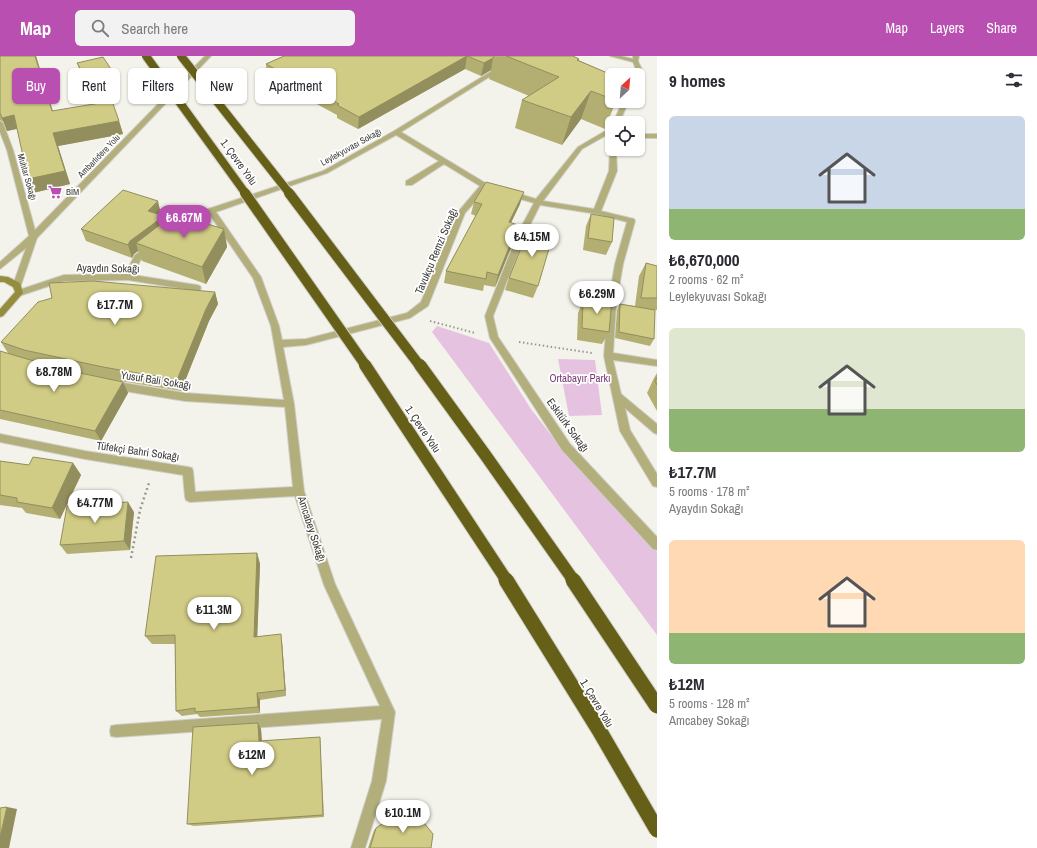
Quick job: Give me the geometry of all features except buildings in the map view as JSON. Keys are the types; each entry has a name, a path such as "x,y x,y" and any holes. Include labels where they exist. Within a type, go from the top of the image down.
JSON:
{"highway":[{"name":"1. Çevre Yolu","path":"146,56 243,190 361,361 477,534 550,648 657,830"},
{"name":"1. Çevre Yolu","path":"181,56 300,205 412,354 606,628 657,706"}],"main road":[{"path":"0,279 5,279 18,289 0,314"}],"street":[{"name":"Ambarlıdere Yolu","path":"0,266 33,237 127,142 208,56"},
{"path":"612,56 635,59"},
{"name":"Leylekyuvası Sokağı","path":"175,229 181,224 211,212 325,172 396,132 492,73 507,68"},
{"name":"Muhtar Sokağı","path":"0,123 10,150 33,237"},
{"path":"396,132 484,186 538,202 597,212 631,221 620,264 612,305 608,356 625,432 657,483"},
{"name":"Eskitürk Sokağı","path":"605,133 580,148 538,202 523,231 489,316 494,338 566,447 657,544"},
{"path":"645,136 657,136"},
{"path":"597,212 613,171 614,156"},
{"path":"409,183 444,161"},
{"name":"Tavukçu Remzi Sokağı","path":"278,344 306,342 410,315 425,304 462,212 484,186"},
{"name":"Amcabey Sokağı","path":"211,212 257,277 275,326 289,404 299,491 330,585 388,712"},
{"path":"18,289 33,237"},
{"path":"128,277 138,257 156,243"},
{"name":"Ayaydın Sokağı","path":"18,289 64,278 128,277 197,288"},
{"path":"608,356 657,362"},
{"name":"Yusuf Bali Sokağı","path":"100,382 184,397 289,404"},
{"path":"616,395 657,430"},
{"name":"Tüfekçi Bahri Sokağı","path":"0,438 85,455 188,471 190,497 299,491"},
{"path":"116,731 388,712 379,780 358,848"}],"path":[{"path":"132,558 140,510 154,466"}],"green space":[{"path":"437,326 489,343 531,409 572,462 657,552 657,635 432,332"},
{"name":"Ortabayır Parkı","path":"558,359 595,360 602,415 569,416"}],"place":[{"name":"BİM","path":"55,192"}]}
